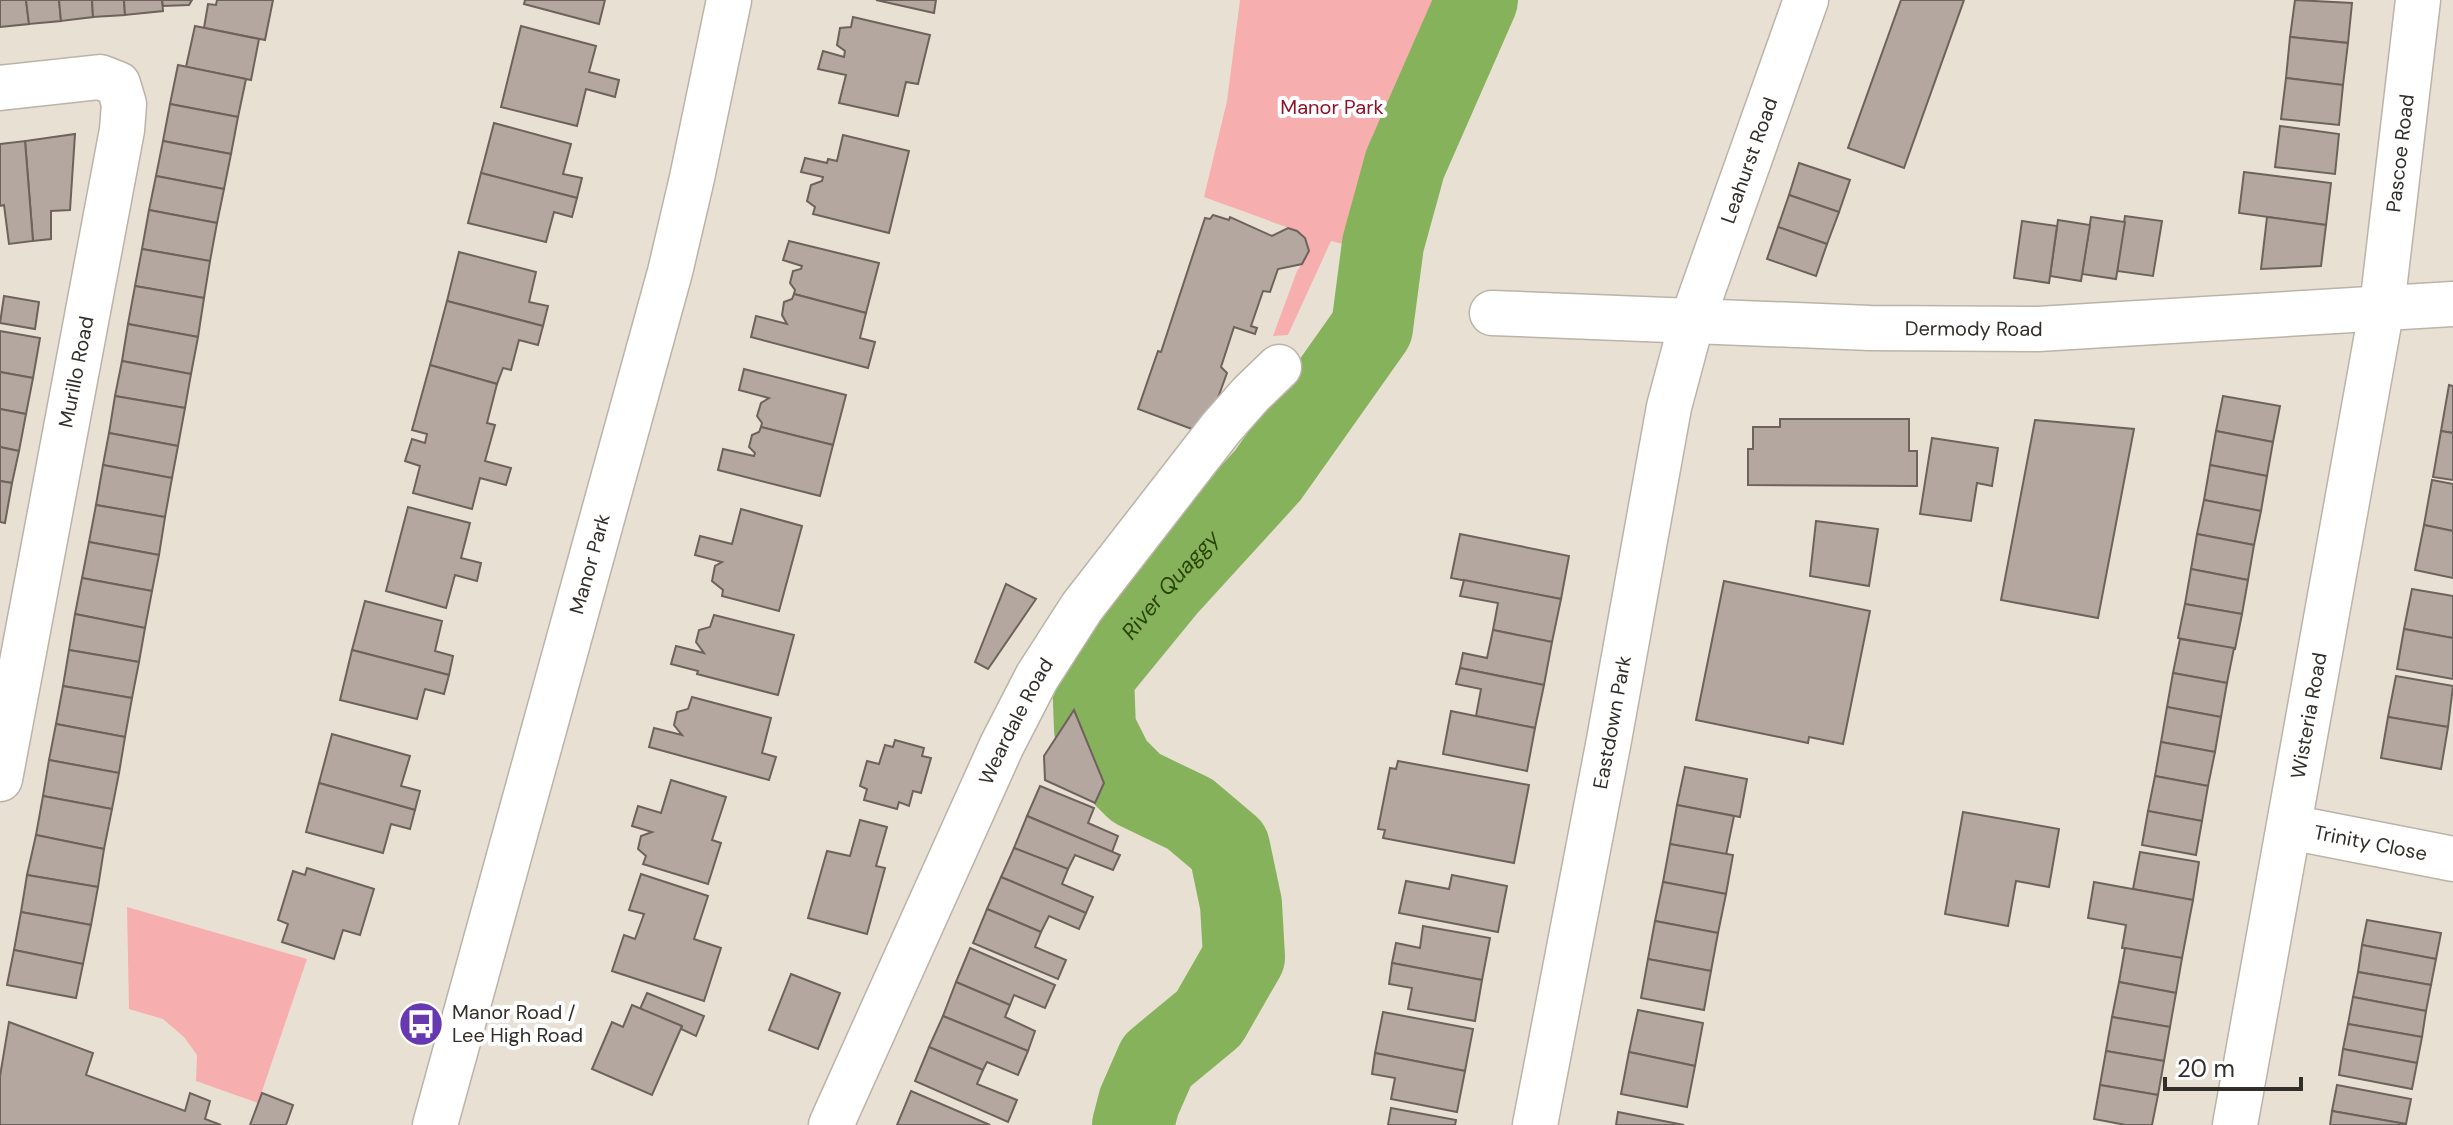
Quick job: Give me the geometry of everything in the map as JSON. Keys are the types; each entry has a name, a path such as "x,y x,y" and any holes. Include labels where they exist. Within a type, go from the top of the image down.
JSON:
{"street":[{"name":"Manor Park","path":"435,1125 670,272 729,0"},
{"name":"Leahurst Road","path":"1692,321 1806,0"},
{"name":"Pascoe Road","path":"2382,307 2418,0"},
{"name":"Murillo Road","path":"0,88 100,77 118,84 124,104 119,145 0,779"},
{"name":"Dermody Road","path":"1492,313 1870,328 2038,329 2453,304"},
{"name":"Wisteria Road","path":"2235,1125 2382,307"},
{"name":"Eastdown Park","path":"1535,1125 1669,407 1692,321"},
{"name":"Weardale Road","path":"831,1125 996,760 1037,677 1082,607 1221,428 1279,367"},
{"name":"Trinity Close","path":"2290,827 2453,859"}],"green space":[{"name":"Manor Park","path":"1240,0 1488,0 1436,126 1396,257 1331,241 1288,335 1273,336 1297,271 1308,255 1305,238 1297,231 1204,197 1227,101"},
{"path":"127,907 307,959 258,1103 196,1081 197,1055 184,1037 163,1019 129,1009"}],"building":[{"path":"0,0 26,0 29,24 0,27"},
{"path":"26,0 59,0 61,21 29,24"},
{"path":"59,0 92,0 93,17 61,21"},
{"path":"92,0 124,0 125,15 93,17"},
{"path":"124,0 162,0 163,11 125,15"},
{"path":"162,0 192,0 189,5 163,6"},
{"path":"217,0 273,0 265,40 204,28 208,4 216,5"},
{"path":"525,0 605,0 599,24 524,4"},
{"path":"876,0 936,0 934,13"},
{"path":"1901,0 1964,0 1904,168 1848,148"},
{"path":"2295,0 2352,3 2348,43 2290,37"},
{"path":"853,17 930,35 918,84 906,82 898,116 839,103 846,75 818,69 823,51 844,57 845,51 837,45 840,28 851,27"},
{"path":"195,26 259,39 251,80 186,67"},
{"path":"521,26 596,46 589,72 619,80 615,97 586,89 577,126 501,107"},
{"path":"2290,37 2348,43 2343,85 2286,78"},
{"path":"178,65 246,79 238,117 170,104"},
{"path":"2286,78 2343,85 2339,125 2281,119"},
{"path":"170,104 238,117 231,154 163,141"},
{"path":"494,123 571,144 563,174 582,178 577,198 481,173"},
{"path":"2280,126 2339,134 2335,174 2275,167"},
{"path":"75,134 70,210 51,211 51,239 33,241 25,141"},
{"path":"843,135 909,151 889,233 813,214 815,207 807,201 811,185 822,181 823,177 801,172 805,158 827,163 828,159 837,161"},
{"path":"25,141 33,241 9,244 4,205 0,206 0,144"},
{"path":"163,141 231,154 224,189 156,176"},
{"path":"1799,163 1850,180 1839,212 1789,195"},
{"path":"2244,172 2331,183 2326,225 2239,213"},
{"path":"481,173 577,198 572,217 554,212 546,242 468,223"},
{"path":"156,176 224,189 217,223 149,210"},
{"path":"1789,195 1839,212 1827,244 1778,227"},
{"path":"149,210 217,223 210,261 142,249"},
{"path":"1213,215 1229,220 1230,217 1272,236 1288,228 1297,231 1305,238 1309,251 1302,264 1278,269 1270,292 1263,291 1251,326 1257,328 1255,334 1234,327 1221,367 1227,373 1208,425 1200,432 1138,409 1158,351 1161,352 1205,218 1210,219"},
{"path":"2125,216 2162,221 2153,276 2117,271"},
{"path":"2091,217 2125,222 2116,279 2082,274"},
{"path":"2267,217 2326,225 2321,266 2261,269"},
{"path":"2058,220 2090,225 2081,281 2050,276"},
{"path":"2022,221 2057,226 2049,283 2014,278"},
{"path":"1778,227 1827,244 1816,276 1767,259"},
{"path":"789,241 879,263 866,313 794,294 790,283 793,271 802,266 783,260"},
{"path":"142,249 210,261 204,298 135,286"},
{"path":"459,252 536,272 529,302 548,306 543,326 447,301"},
{"path":"135,286 204,298 198,337 128,324"},
{"path":"794,294 866,313 860,338 875,342 868,368 751,337 756,316 787,324 782,315 784,302 792,299"},
{"path":"4,296 39,302 35,329 0,323"},
{"path":"447,301 543,326 538,345 519,340 511,370 503,368 497,384 430,365"},
{"path":"128,324 198,337 191,374 122,361"},
{"path":"0,331 40,338 33,378 0,372"},
{"path":"122,361 191,374 185,408 115,396"},
{"path":"430,365 497,384 487,423 495,425 485,461 511,468 506,485 480,478 472,509 413,493 420,466 405,461 412,439 425,443 427,434 412,430"},
{"path":"744,369 846,395 833,445 761,427 757,416 761,403 769,398 739,390"},
{"path":"0,372 33,378 26,414 0,409"},
{"path":"2449,385 2453,386 2453,433 2441,431"},
{"path":"115,396 185,408 178,446 109,433"},
{"path":"2223,396 2280,406 2273,442 2216,431"},
{"path":"0,409 26,414 19,451 0,447"},
{"path":"1780,419 1909,419 1909,451 1917,451 1917,486 1748,485 1748,449 1753,449 1753,427 1780,427"},
{"path":"2035,420 2134,429 2098,618 2001,600"},
{"path":"761,427 833,445 820,496 718,470 723,449 754,456 749,447 752,435 759,432"},
{"path":"2216,431 2273,442 2267,476 2210,465"},
{"path":"2441,431 2453,433 2453,480 2433,477"},
{"path":"109,433 178,446 172,478 103,465"},
{"path":"1932,438 1998,448 1992,486 1977,483 1971,521 1920,514"},
{"path":"0,447 19,451 12,483 0,481"},
{"path":"103,465 172,478 165,517 96,505"},
{"path":"2210,465 2267,476 2261,511 2204,500"},
{"path":"2432,480 2453,484 2453,531 2424,525"},
{"path":"0,481 12,483 5,523 0,522"},
{"path":"2204,500 2261,511 2254,545 2197,534"},
{"path":"96,505 165,517 159,555 89,542"},
{"path":"408,507 470,523 461,558 481,563 477,581 455,575 446,608 386,591"},
{"path":"741,509 802,526 779,611 722,596 723,590 712,581 715,566 722,562 695,555 700,536 732,544"},
{"path":"1816,521 1878,529 1869,586 1810,576"},
{"path":"2424,525 2453,531 2453,578 2415,570"},
{"path":"1460,534 1569,556 1561,599 1451,578"},
{"path":"2197,534 2254,545 2248,580 2191,569"},
{"path":"89,542 159,555 152,591 82,578"},
{"path":"2191,569 2248,580 2242,614 2185,604"},
{"path":"82,578 152,591 145,628 75,614"},
{"path":"1464,580 1561,599 1552,642 1493,630 1498,603 1460,596"},
{"path":"1724,581 1870,611 1843,744 1809,737 1808,743 1696,720"},
{"path":"1006,584 1036,599 988,669 975,662"},
{"path":"2412,589 2453,596 2453,638 2404,629"},
{"path":"365,601 442,621 435,651 453,656 449,675 352,650"},
{"path":"2185,604 2242,614 2235,649 2178,638"},
{"path":"75,614 145,628 139,662 69,650"},
{"path":"714,615 794,635 778,695 671,664 676,646 704,653 696,642 699,630 710,627"},
{"path":"2404,629 2453,638 2453,679 2397,669"},
{"path":"1493,630 1552,642 1544,685 1460,668 1463,653 1487,658"},
{"path":"2180,639 2234,648 2227,683 2173,673"},
{"path":"69,650 139,662 132,698 63,686"},
{"path":"352,650 449,675 444,694 425,689 417,719 340,700"},
{"path":"1460,668 1544,685 1535,728 1476,716 1481,689 1456,684"},
{"path":"2173,673 2227,683 2221,717 2167,707"},
{"path":"2396,676 2453,686 2448,727 2388,717"},
{"path":"63,686 132,698 125,737 56,724"},
{"path":"692,697 771,718 762,753 776,757 769,780 649,747 654,728 682,735 674,725 677,712 688,709"},
{"path":"2167,707 2221,717 2215,752 2161,742"},
{"path":"1074,710 1104,783 1095,803 1045,780 1044,756"},
{"path":"1451,711 1535,728 1527,771 1443,754"},
{"path":"2388,717 2448,727 2441,769 2381,758"},
{"path":"56,724 125,737 119,773 49,760"},
{"path":"332,734 410,756 401,786 420,791 415,810 319,783"},
{"path":"895,740 924,748 922,756 931,758 921,793 913,791 909,806 899,802 897,809 864,800 867,789 860,786 867,761 879,764 885,745 893,747"},
{"path":"2161,742 2215,752 2208,786 2155,776"},
{"path":"49,760 119,773 112,809 43,796"},
{"path":"1398,761 1529,785 1514,863 1383,838 1385,830 1378,829 1390,768 1396,769"},
{"path":"1685,767 1747,779 1740,817 1677,805"},
{"path":"2155,776 2208,786 2202,821 2148,811"},
{"path":"671,780 726,797 712,840 721,843 708,884 643,864 646,856 638,849 641,836 652,832 632,826 638,806 661,813"},
{"path":"319,783 415,810 410,829 391,824 383,853 306,832"},
{"path":"1040,786 1094,808 1088,823 1118,836 1112,852 1027,816"},
{"path":"43,796 112,809 104,849 36,835"},
{"path":"1677,805 1734,816 1726,855 1670,844"},
{"path":"2148,811 2202,821 2196,855 2142,845"},
{"path":"1963,812 2059,829 2049,887 2016,881 2008,926 1945,914"},
{"path":"1027,816 1120,855 1113,870 1075,855 1068,869 1014,848"},
{"path":"860,820 887,827 876,866 885,868 867,934 808,918 827,851 850,856"},
{"path":"36,835 104,849 98,887 27,875"},
{"path":"1670,844 1733,855 1726,894 1663,882"},
{"path":"1014,848 1068,869 1062,884 1093,897 1086,913 1001,877"},
{"path":"2140,852 2199,862 2193,900 2133,889"},
{"path":"307,868 374,889 360,935 343,930 334,959 282,942 288,924 278,920 293,871 305,875"},
{"path":"641,874 708,896 694,939 721,948 704,1001 612,971 624,935 635,939 644,914 629,910"},
{"path":"27,875 98,887 91,925 21,912"},
{"path":"1452,875 1507,886 1498,932 1399,913 1406,881 1449,889"},
{"path":"1001,877 1086,913 1079,929 1049,916 1041,932 987,909"},
{"path":"1663,882 1726,894 1718,933 1655,921"},
{"path":"2094,882 2193,900 2182,958 2122,948 2126,925 2088,918"},
{"path":"987,909 1041,932 1035,947 1066,960 1058,979 973,943"},
{"path":"21,912 91,925 83,964 14,950"},
{"path":"2367,920 2441,933 2436,959 2362,945"},
{"path":"1655,921 1718,933 1711,971 1648,959"},
{"path":"1423,926 1490,938 1482,980 1392,963 1396,943 1420,948"},
{"path":"2362,945 2436,959 2431,985 2358,972"},
{"path":"970,948 1055,985 1045,1008 1014,995 1010,1005 956,982"},
{"path":"2125,948 2182,958 2176,993 2119,982"},
{"path":"14,950 83,964 76,998 7,985"},
{"path":"1648,959 1711,971 1704,1010 1641,998"},
{"path":"1392,963 1482,980 1475,1021 1408,1009 1412,988 1389,984"},
{"path":"2358,972 2431,985 2426,1011 2353,997"},
{"path":"791,974 840,993 818,1049 769,1030"},
{"path":"956,982 1010,1005 1005,1017 1035,1031 1028,1051 943,1016"},
{"path":"2119,982 2176,993 2170,1027 2112,1017"},
{"path":"647,993 704,1016 696,1036 681,1029 682,1026 640,1009"},
{"path":"2353,997 2426,1011 2422,1037 2348,1024"},
{"path":"632,1005 682,1026 652,1095 592,1069 612,1022 623,1027"},
{"path":"1638,1010 1703,1023 1695,1066 1629,1052"},
{"path":"1383,1012 1473,1029 1465,1071 1375,1053"},
{"path":"943,1016 1028,1051 1018,1075 987,1062 983,1070 929,1047"},
{"path":"2112,1017 2170,1027 2164,1061 2106,1051"},
{"path":"9,1022 93,1053 86,1075 185,1111 190,1093 210,1101 205,1119 221,1125 0,1125 0,1076"},
{"path":"2348,1024 2422,1037 2417,1063 2343,1049"},
{"path":"929,1047 983,1070 977,1084 1017,1100 1008,1122 915,1081"},
{"path":"2343,1049 2417,1063 2412,1089 2339,1075"},
{"path":"2106,1051 2164,1061 2158,1095 2100,1085"},
{"path":"1629,1052 1695,1066 1687,1107 1621,1094"},
{"path":"1375,1053 1465,1071 1457,1112 1391,1099 1395,1078 1372,1074"},
{"path":"2100,1085 2158,1095 2152,1125 2126,1125 2094,1119"},
{"path":"2337,1085 2411,1099 2406,1124 2332,1111"},
{"path":"911,1091 990,1125 897,1125"},
{"path":"262,1093 293,1105 286,1125 250,1125"},
{"path":"1391,1108 1456,1120 1455,1125 1388,1125"},
{"path":"2332,1111 2406,1124 2406,1125 2330,1125"},
{"path":"1618,1112 1684,1125 1616,1125"}],"waterway":[{"name":"River Quaggy","path":"1133,1125 1139,1102 1157,1061 1209,1018 1244,957 1241,904 1229,847 1190,814 1136,788 1113,765 1095,729 1093,676 1165,588 1268,475 1372,328 1383,244 1405,164 1477,0"}],"place":[{"name":"Manor Road / Lee High Road","path":"421,1024"}]}
